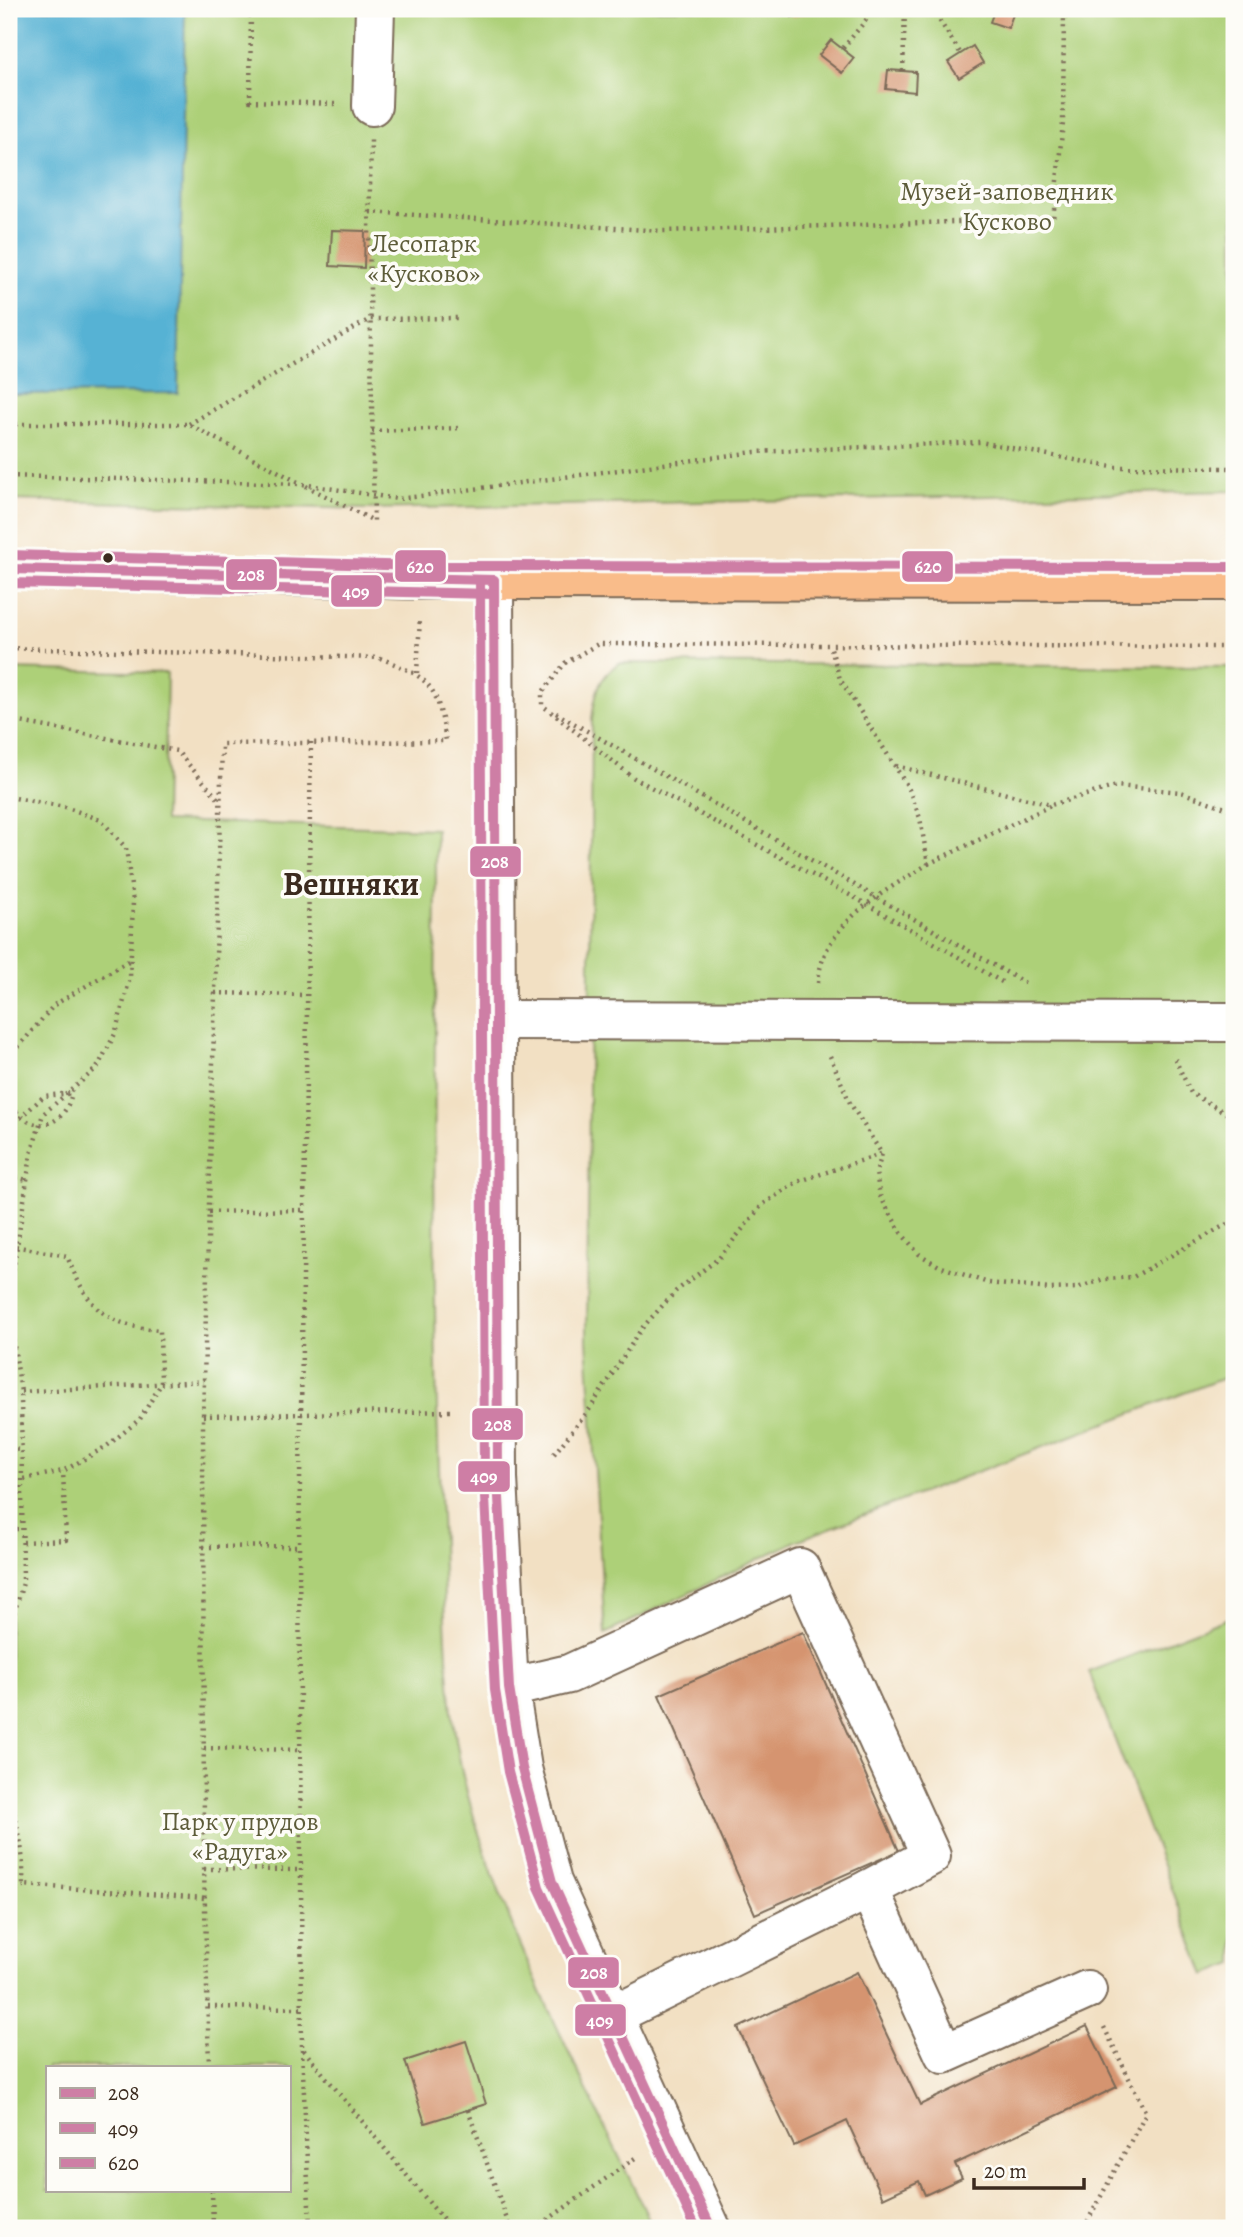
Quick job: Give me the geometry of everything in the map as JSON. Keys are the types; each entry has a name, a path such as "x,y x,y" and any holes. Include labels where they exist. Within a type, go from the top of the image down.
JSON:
{"main road":[{"path":"9,569 494,580 1234,582"}],"street":[{"path":"372,106 375,9"},
{"path":"494,580 498,1478 509,1688 522,1768 552,1882 711,2228"},
{"path":"496,1020 1234,1022"},
{"path":"509,1688 569,1674 800,1568 932,1856 612,2015"},
{"path":"869,1889 944,2054 1087,1990"}],"path":[{"path":"9,424 188,424 374,521 370,319 372,106 250,101 251,9"},
{"path":"843,48 875,9"},
{"path":"902,71 905,9"},
{"path":"932,9 961,54"},
{"path":"370,212 662,232 1053,219 1063,123 1064,9"},
{"path":"188,424 370,319 461,318"},
{"path":"372,430 461,428"},
{"path":"9,475 302,484 398,499 498,483 755,452 980,442 1112,467 1234,468"},
{"path":"417,673 420,634"},
{"path":"542,705 542,693 565,663 598,644 1234,647"},
{"path":"830,645 841,679 895,766 920,817 928,864"},
{"path":"9,648 380,658 417,673 440,701 446,741 222,744 203,1416 204,1869 209,2066"},
{"path":"542,705 1026,984"},
{"path":"542,705 634,778 868,905 1013,988"},
{"path":"9,720 177,751 220,802"},
{"path":"310,2228 301,2008 299,1546 311,742"},
{"path":"895,766 1051,805"},
{"path":"1234,811 1181,792 1117,786 1051,805 928,864 876,898 836,933 819,967 820,1021 833,1067 850,1103 882,1154 876,1174 880,1196 902,1234 919,1254 939,1266 989,1283 1050,1289 1077,1287 1105,1279 1133,1277 1234,1220"},
{"path":"9,797 65,807 101,820 126,848 132,901 130,978 115,1034 97,1068 43,1114 27,1180 9,1299"},
{"path":"9,1058 54,1005 131,959"},
{"path":"215,993 306,995"},
{"path":"1158,1023 1191,1093 1234,1118"},
{"path":"20,1118 44,1096 72,1092"},
{"path":"9,1103 20,1118 40,1125 50,1123 63,1115 72,1092"},
{"path":"554,1454 589,1409 642,1328 676,1291 719,1258 769,1199 797,1182 882,1154"},
{"path":"9,1176 27,1180"},
{"path":"209,1212 303,1210"},
{"path":"9,1245 67,1256 76,1280 100,1314 135,1328 160,1330 161,1384 140,1419 107,1446 63,1471 24,1479"},
{"path":"9,1312 21,1392 23,1529 23,1583 9,1631"},
{"path":"21,1392 204,1381"},
{"path":"203,1416 451,1411"},
{"path":"9,1449 21,1450"},
{"path":"23,1542 66,1540 63,1471"},
{"path":"9,1529 23,1529"},
{"path":"203,1547 299,1546"},
{"path":"204,1748 300,1750"},
{"path":"9,1800 14,1812 24,1864 23,1885 205,1898"},
{"path":"204,1869 300,1870"},
{"path":"9,1890 24,1886"},
{"path":"1075,2228 1087,2222 1146,2113 1087,1990"},
{"path":"208,2007 301,2008"},
{"path":"302,2048 450,2228"},
{"path":"468,2110 510,2228"},
{"path":"536,2228 635,2158"},
{"path":"212,2192 213,2228"}],"green space":[{"name":"Лесопарк «Кусково»","path":"9,9 1234,9 1234,491 367,509 9,500"},
{"path":"619,663 1234,667 1234,1374 796,1541 605,1634 587,1340 592,719 599,687 606,674"},
{"name":"Парк у прудов «Радуга»","path":"9,669 167,673 164,821 436,829 436,1344 445,1622 454,1728 468,1796 505,1906 527,1961 653,2228 9,2228"},
{"path":"1234,1616 1234,1964 1205,1975 1089,1672"}],"water":[{"path":"9,9 185,9 178,393 9,394"}],"building":[{"path":"790,9 810,9 811,12 792,17"},
{"path":"995,9 1015,9 1008,28 990,22"},
{"path":"831,40 854,58 842,73 819,55"},
{"path":"973,46 983,63 959,78 948,62"},
{"path":"888,70 916,72 915,92 886,89"},
{"path":"332,230 365,231 364,268 330,266"},
{"path":"803,1632 899,1851 755,1914 659,1695"},
{"path":"857,1972 920,2105 1087,2026 1117,2087 955,2164 962,2178 925,2195 919,2181 883,2198 847,2121 794,2146 738,2028"},
{"path":"466,2041 486,2104 425,2123 405,2061"}],"transit line":[{"name":"620","path":"9,555 420,566 1234,567"},
{"name":"208","path":"9,569 494,580"},
{"name":"409","path":"480,580 484,1478 495,1690 508,1772 539,1887 696,2228"},
{"name":"208","path":"494,580 498,1478 509,1688 522,1768 552,1882 711,2228"},
{"name":"409","path":"9,583 494,594"}],"district":[{"name":"Вешняки","path":"351,883"}],"park label":[{"name":"Музей-заповедник Кусково","path":"1007,206"}]}
